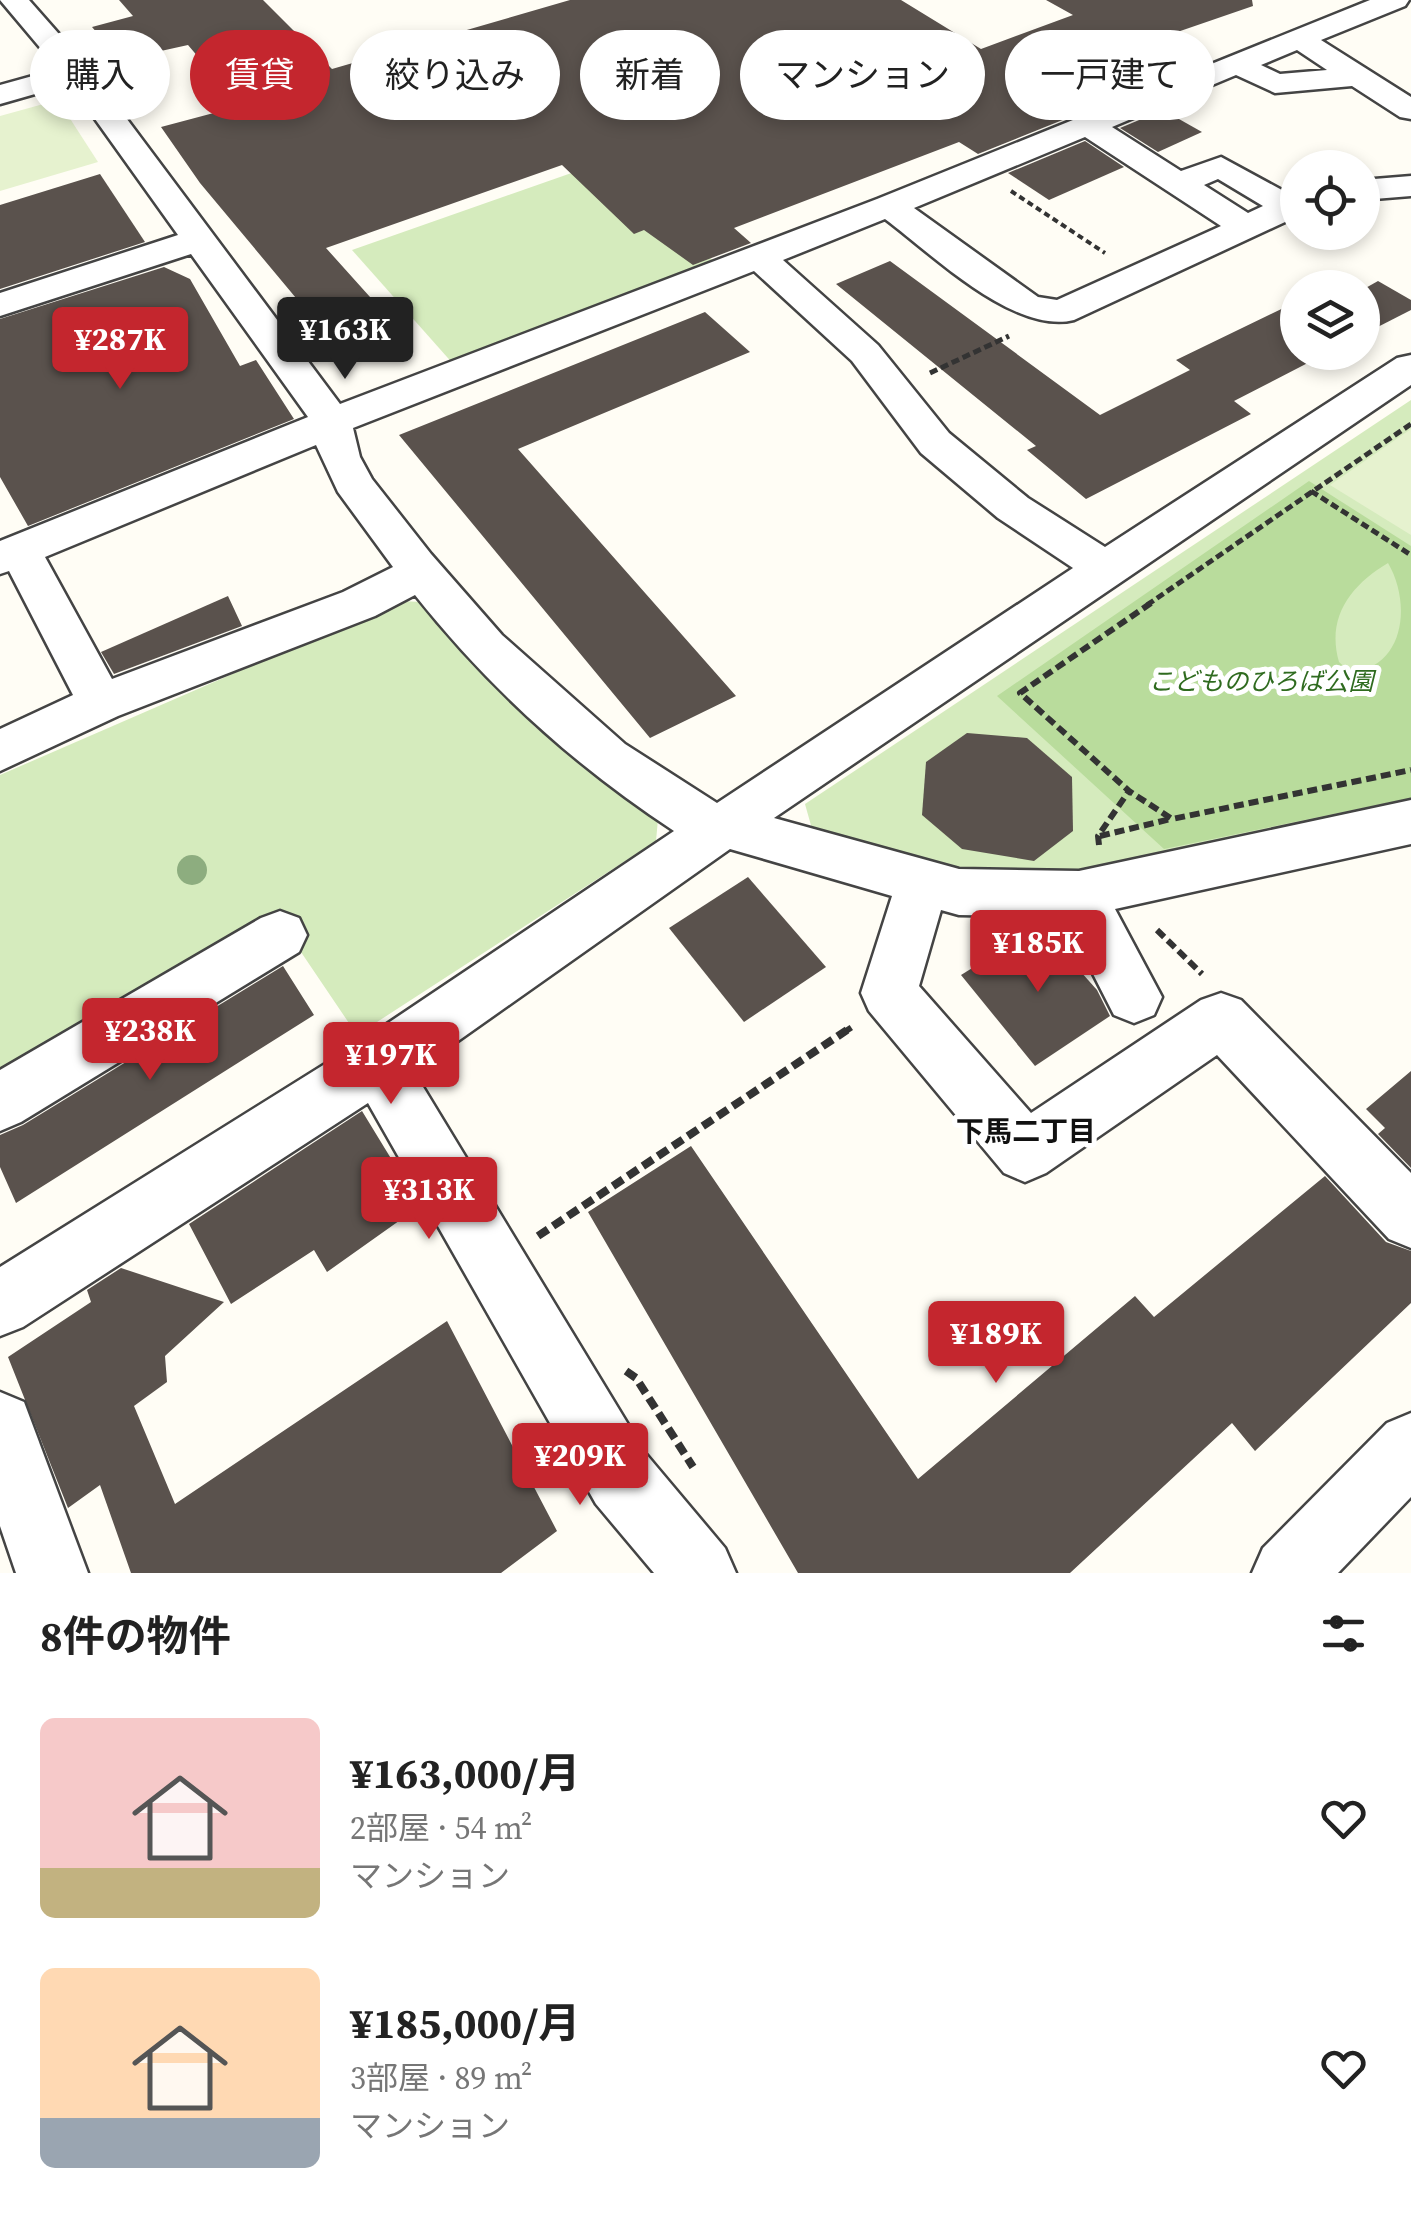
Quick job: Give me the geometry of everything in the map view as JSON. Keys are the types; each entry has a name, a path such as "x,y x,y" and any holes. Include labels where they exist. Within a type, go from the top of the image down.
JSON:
{"street":[{"path":"14,0 40,30"},
{"path":"102,703 10,554 332,422 889,206 1395,0"},
{"path":"1299,39 1411,110"},
{"path":"1237,64 1275,84 1357,76"},
{"path":"0,95 30,86"},
{"path":"111,120 332,422 343,465 419,573 544,705 588,744 695,818 960,892 1102,876 1411,822"},
{"path":"1086,124 1244,226"},
{"path":"1179,183 1221,167 1280,199"},
{"path":"1380,189 1411,186"},
{"path":"889,206 1026,306 1061,312 1280,210"},
{"path":"0,305 197,240"},
{"path":"759,257 864,353 935,443 1013,508 1106,569"},
{"path":"0,1304 377,1064 724,825 1411,367"},
{"path":"0,751 102,703 358,604 419,573"},
{"path":"1102,876 1134,997"},
{"path":"923,882 889,993 1025,1152 1221,1019 1411,1217"},
{"path":"0,1102 280,935"},
{"path":"377,1064 621,1479 700,1573"},
{"path":"0,1426 52,1573"},
{"path":"1288,1573 1411,1447"}],"path":[{"path":"1006,188 1139,276"},
{"path":"928,374 1061,312"},
{"path":"1172,819 1129,791 1020,693 1411,424"},
{"path":"1312,492 1411,555"},
{"path":"1098,836 1411,770"},
{"path":"1129,791 1098,836 1102,876 1218,990 1221,1019"},
{"path":"495,1264 894,999"},
{"path":"622,1368 636,1378 699,1475"}],"green space":[{"path":"30,108 30,120 71,120 98,162 0,191 0,116"},
{"path":"600,163 716,263 455,366 352,250"},
{"name":"こどものひろば公園","path":"1411,400 1411,804 1044,879 954,867 875,850 812,829 805,804"},
{"path":"1411,429 1411,535 1330,485"},
{"name":"こどものひろば公園","path":"1309,481 1411,546 1411,798 1164,849 997,696","holes":["1388,563 1401,613 1393,645 1369,668 1351,673 1339,662 1336,646 1336,631 1345,604 1363,581"]},
{"path":"400,601 421,602 535,727 658,819 656,841 357,1035 280,921 0,1081 0,775"}],"building":[{"path":"119,0 263,0 293,30 190,30 190,47 170,49 170,30 92,27 133,16"},
{"path":"570,0 901,0 950,30 740,30 740,120 985,120 985,48 1005,40 1005,120 1062,120 978,154 959,142 734,228 751,243 693,265 644,230 634,234 562,165 326,248 379,307 321,328 200,183 161,127 190,119 330,120 330,67 350,64 350,120 560,120 560,30 467,30"},
{"path":"1046,0 1252,0 1253,6 1183,30 1032,30 1073,15"},
{"path":"1139,120 1181,120 1202,132 1158,152 1120,128"},
{"path":"1085,141 1124,167 1049,200 1008,173"},
{"path":"100,174 145,242 0,289 0,205"},
{"path":"890,261 1100,415 1190,370 1176,360 1280,310 1280,370 1294,370 1234,401 1251,414 1086,499 1027,450 1036,446 836,284"},
{"path":"164,267 190,279 240,366 256,360 294,419 28,526 0,477 0,319"},
{"path":"1380,282 1411,300 1411,310 1380,326"},
{"path":"705,312 750,352 518,449 736,696 650,738 399,435"},
{"path":"228,596 242,626 114,674 101,652"},
{"path":"967,733 1027,738 1072,777 1073,831 1034,861 962,849 922,815 926,762"},
{"path":"748,877 826,967 744,1022 669,928"},
{"path":"1040,926 1097,990 1110,1016 1035,1066 961,975"},
{"path":"283,966 314,1015 16,1203 0,1167 0,1135 23,1125"},
{"path":"1411,1071 1411,1168 1378,1134 1385,1128 1366,1109"},
{"path":"362,1111 420,1206 327,1272 314,1250 231,1304 189,1224"},
{"path":"691,1146 918,1479 1135,1296 1154,1317 1325,1176 1386,1242 1411,1251 1411,1303 1255,1451 1232,1423 1070,1573 798,1573 588,1212"},
{"path":"121,1268 224,1302 165,1356 167,1382 134,1406 175,1504 447,1321 557,1531 501,1573 131,1573 100,1485 68,1508 8,1357 91,1302 87,1290"}],"district":[{"name":"下馬二丁目","path":"1026,1131"}]}
